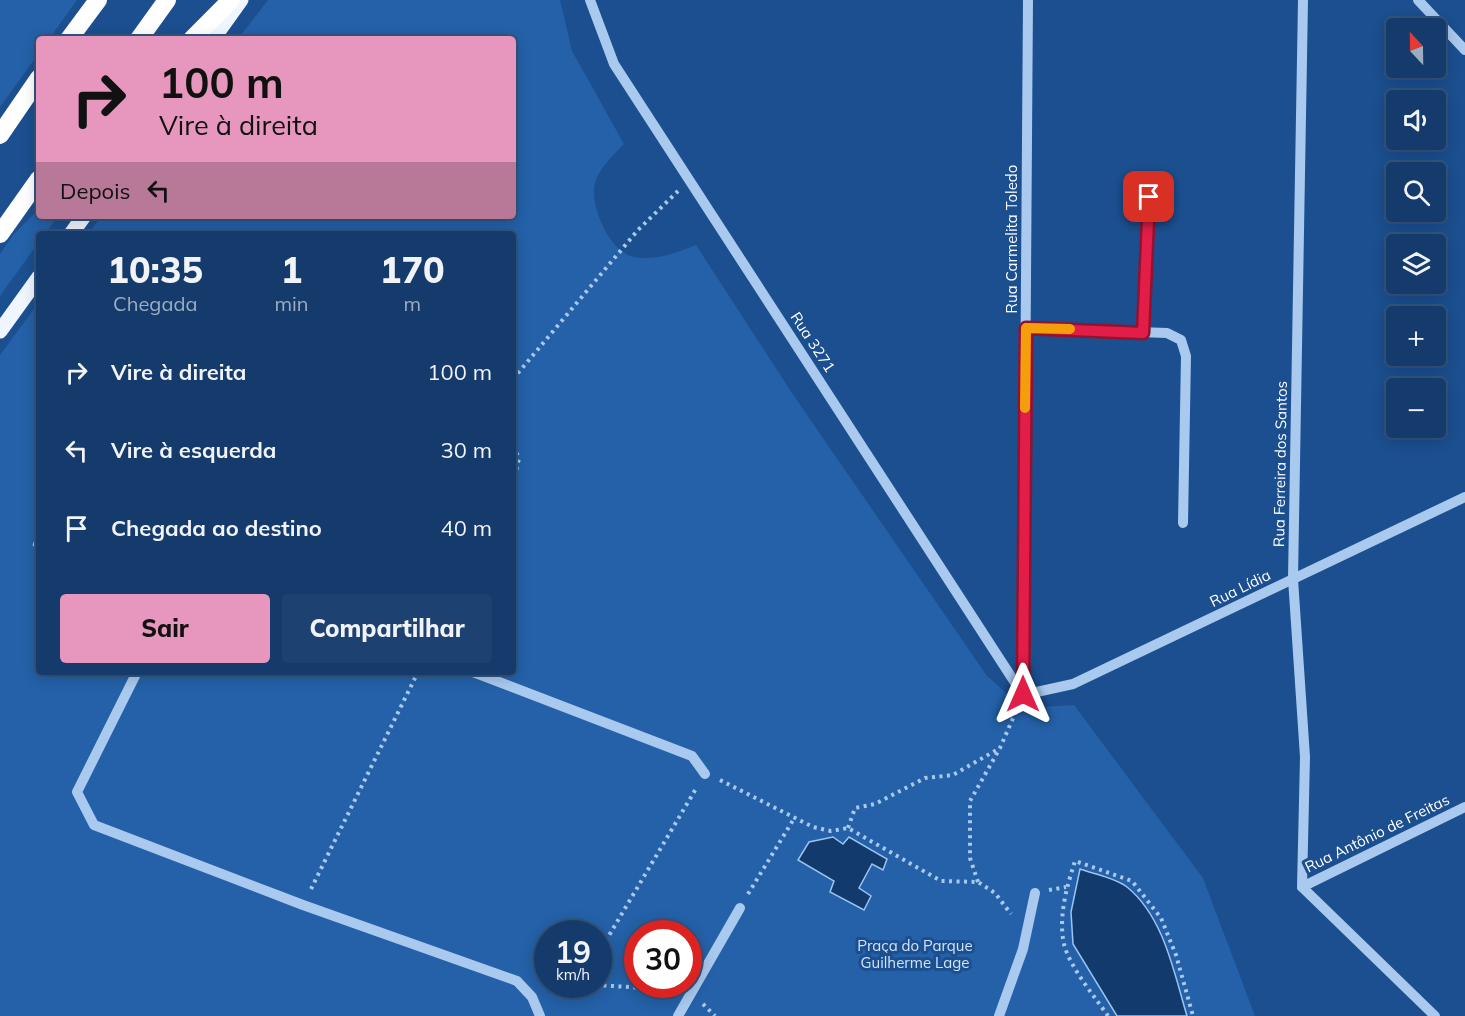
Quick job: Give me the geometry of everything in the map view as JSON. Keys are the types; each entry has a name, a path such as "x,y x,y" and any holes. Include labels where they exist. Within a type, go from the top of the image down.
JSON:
{"highway":[{"path":"71,36 98,0"},
{"path":"141,36 167,0"},
{"path":"195,36 231,0"},
{"path":"0,135 36,82"},
{"path":"4,229 36,183"},
{"path":"4,229 36,195"}],"main road":[{"path":"215,36 241,0"},
{"path":"0,331 36,282"}],"street":[{"name":"Rua 3271","path":"590,0 614,63 1023,694"},
{"name":"Rua Carmelita Toledo","path":"1023,694 1028,0"},
{"name":"Rua Ferreira dos Santos","path":"1302,887 1305,757 1293,579 1303,0"},
{"path":"1418,0 1465,50"},
{"path":"1143,333 1149,197"},
{"path":"1026,328 1167,333 1181,340 1186,356 1183,523"},
{"name":"Rua Lídia","path":"1023,694 1073,684 1465,497"},
{"path":"136,675 77,792 94,825 303,905 517,981 532,997 540,1016"},
{"path":"481,675 692,756 705,774"},
{"name":"Rua Antônio de Freitas","path":"1302,887 1465,807"},
{"path":"1302,887 1435,1016"},
{"path":"999,1016 1023,949 1035,893"},
{"path":"702,975 740,908"},
{"path":"678,1016 689,998"}],"path":[{"path":"516,375 638,230 690,180"},
{"path":"516,452 519,458 516,472"},
{"path":"303,905 417,675"},
{"path":"978,882 970,858 970,801 1000,748 1023,694"},
{"path":"848,828 855,808 875,804 925,778 953,775 1000,748"},
{"path":"612,930 705,774 822,829 831,831 848,828 941,881 978,882 995,894 1010,911 1023,949"},
{"path":"740,908 795,817"},
{"path":"1108,1016 1064,945 1066,887 1075,861 1132,881 1161,918 1176,955 1193,1016"},
{"path":"699,998 715,1016"}],"green space":[{"path":"0,0 77,0 51,36 36,36 36,57 0,107"},
{"name":"Praça do Parque Guilherme Lage","path":"268,0 560,0 572,51 624,144 609,159 597,177 594,190 596,209 611,239 625,254 642,258 665,256 696,245 794,396 987,676 1023,708 1074,705 1203,878 1255,1016 0,1016 0,355 36,306 36,675 516,675 516,231 90,231 100,219 516,219 516,36 240,36"},
{"path":"36,212 36,219 56,219 47,231 36,231 36,246 0,296 0,254 13,235"}],"shaded area":[{"path":"833,837 843,844 849,837 887,859 883,870 872,864 859,888 871,896 864,910 830,892 834,881 798,860 809,842"},
{"path":"1080,869 1122,884 1140,899 1159,930 1166,947 1187,1016 1117,1016 1073,944 1071,912"}],"slow traffic":[{"path":"1025,408 1026,328 1070,329"}],"route":[{"path":"1023,694 1026,328 1143,333 1149,197"}]}
